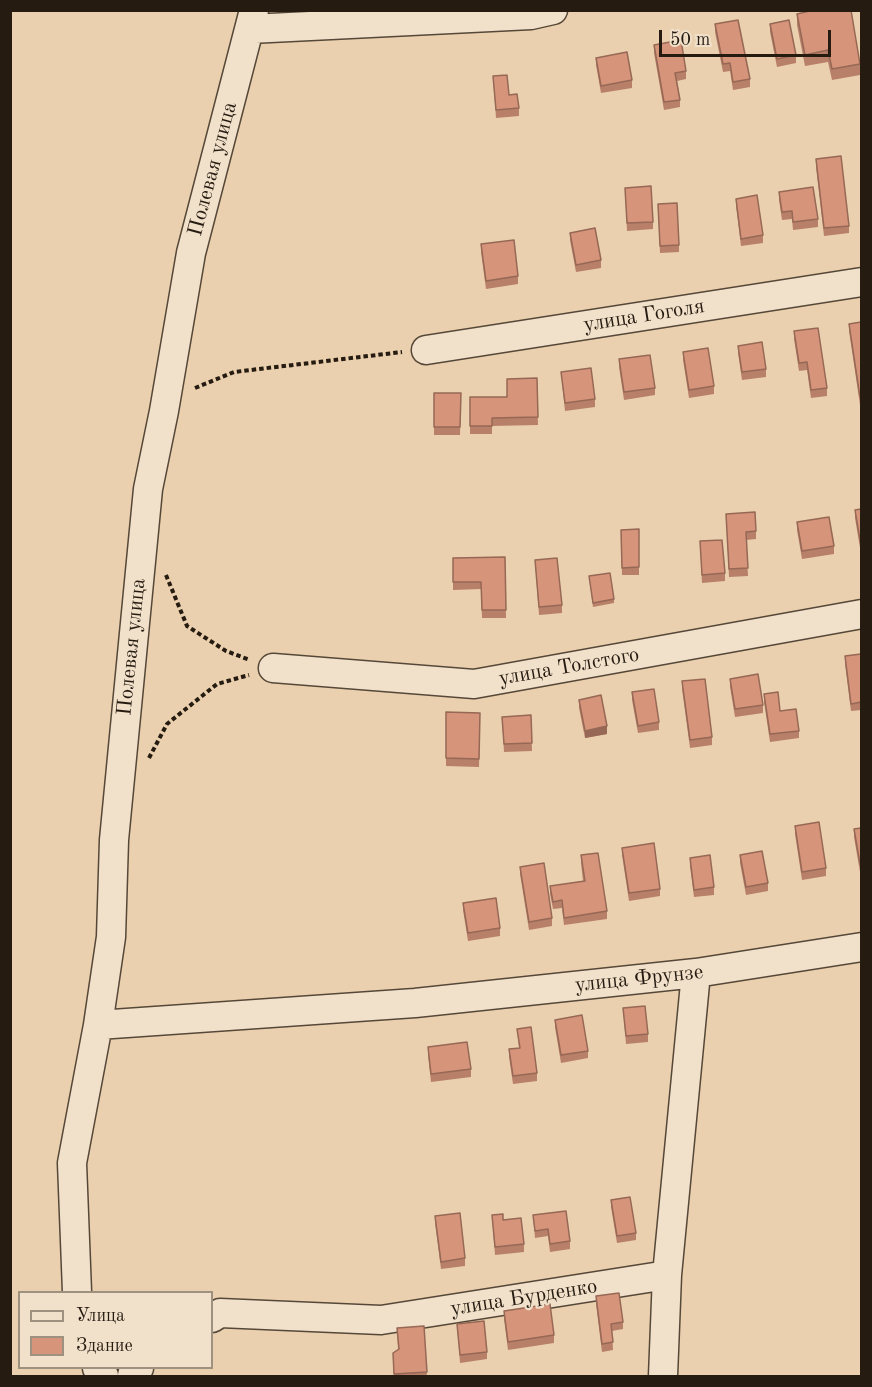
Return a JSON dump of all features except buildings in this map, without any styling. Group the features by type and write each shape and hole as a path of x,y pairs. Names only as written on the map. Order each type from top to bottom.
{"street":[{"path":"252,20 531,15 554,10"},
{"name":"Полевая улица","path":"77,1291 72,1162 98,1025 111,938 114,840 148,489 191,253 252,20"},
{"name":"улица Гоголя","path":"426,350 861,282"},
{"name":"улица Толстого","path":"273,668 474,684 861,614"},
{"name":"улица Фрунзе","path":"98,1025 415,1003 696,974 861,947"},
{"path":"663,1377 667,1275 696,974"},
{"name":"улица Бурденко","path":"213,1317 220,1312 381,1320 667,1275"}],"path":[{"path":"164,411 197,386 234,372 426,350"},
{"path":"166,574 187,626 226,651 273,668"},
{"path":"145,766 167,724 217,684 273,668"}]}
